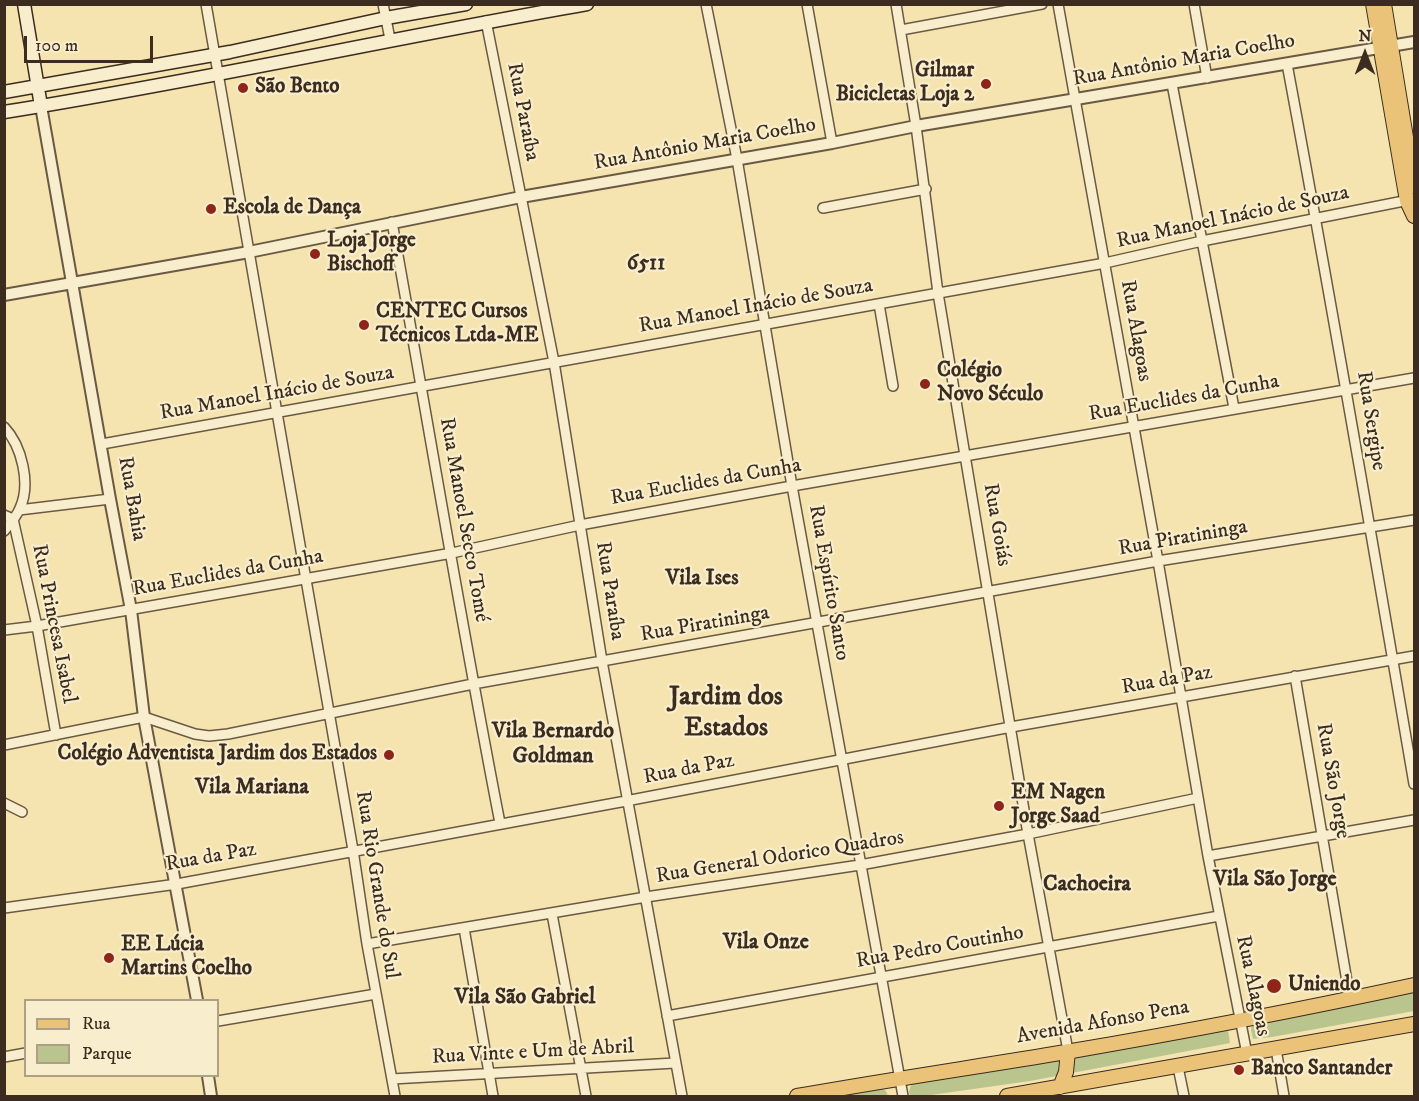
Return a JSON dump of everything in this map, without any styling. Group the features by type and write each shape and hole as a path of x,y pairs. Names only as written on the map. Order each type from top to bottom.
{"main road":[{"name":"Rua Bahia","path":"24,4 41,106"},
{"path":"4,92 215,55 386,18 466,4"},
{"path":"4,112 219,75 390,39 587,4"},
{"path":"1372,4 1385,46 1414,186"},
{"path":"1384,4 1385,46 1414,216"},
{"name":"Avenida Afonso Pena","path":"797,1096 1241,1020 1414,985"},
{"path":"1007,1096 1026,1095 1414,1023"},
{"path":"1060,1088 1066,1072 1068,1051"}],"street":[{"name":"Rua Rio Grande do Sul","path":"206,4 395,1096"},
{"path":"383,4 390,39"},
{"name":"Rua Espírito Santo","path":"706,4 737,159 792,486 903,1096"},
{"path":"807,4 832,143"},
{"name":"Rua Goiás","path":"896,4 926,189 938,293 1048,946 1068,1051"},
{"path":"901,30 1042,4"},
{"name":"Rua Alagoas","path":"1058,4 1158,561 1208,856 1247,1054"},
{"path":"1194,4 1207,78"},
{"name":"Rua Paraíba","path":"486,21 554,362 626,801 682,1096"},
{"name":"Rua Antônio Maria Coelho","path":"4,295 249,252 521,197 832,143 916,126 1414,42"},
{"name":"Rua Sergipe","path":"1287,64 1347,390 1414,784"},
{"path":"1172,84 1234,408"},
{"name":"Rua Bahia","path":"41,106 131,610 144,717 197,999"},
{"path":"823,207 926,189"},
{"name":"Rua Manoel Inácio de Souza","path":"102,444 1105,263 1202,241 1411,200"},
{"name":"Rua Manoel Secco Tomé","path":"392,222 452,553 473,684 500,824"},
{"path":"879,304 893,386"},
{"name":"Rua Euclides da Cunha","path":"4,630 131,610 452,553 580,525 792,486 1414,378"},
{"path":"4,427 9,432 22,462 25,478 19,510"},
{"path":"4,531 9,517 19,510 110,499"},
{"name":"Rua Princesa Isabel","path":"9,517 37,626 56,735"},
{"name":"Rua Piratininga","path":"4,745 144,717 195,734 209,736 473,684 818,624 1158,561 1414,520"},
{"name":"Rua da Paz","path":"4,909 177,884 1011,727 1414,656"},
{"name":"Rua São Jorge","path":"1295,676 1350,999"},
{"name":"Rua General Odorico Quadros","path":"367,944 646,897 860,865 1029,834 1198,798"},
{"path":"4,803 22,812"},
{"path":"1208,856 1414,820"},
{"path":"552,914 586,1096"},
{"name":"Rua Pedro Coutinho","path":"667,1016 1219,916"},
{"path":"464,928 493,1096"},
{"path":"219,1021 376,994"},
{"path":"1276,1049 1284,1096"},
{"path":"4,1057 24,1053"},
{"name":"Rua Vinte e Um de Abril","path":"392,1079 675,1063"},
{"path":"1178,1067 1184,1096"},
{"path":"208,1077 212,1096"}],"green space":[{"path":"1414,991 1414,1011 1253,1039 1252,1024"},
{"path":"1227,1024 1230,1043 1030,1081 910,1096 912,1083"},
{"path":"880,1087 886,1091 888,1096 835,1096"}],"place":[{"name":"Gilmar Bicicletas Loja 2","path":"986,84"},
{"name":"São Bento","path":"243,88"},
{"name":"Escola de Dança","path":"211,209"},
{"name":"Loja Jorge Bischoff","path":"315,254"},
{"name":"CENTEC Cursos Técnicos Ltda-ME","path":"364,325"},
{"name":"Colégio Novo Século","path":"925,384"},
{"name":"Colégio Adventista Jardim dos Estados","path":"389,755"},
{"name":"EM Nagen Jorge Saad","path":"999,806"},
{"name":"EE Lúcia Martins Coelho","path":"109,958"},
{"name":"Uniendo","path":"1274,986"},
{"name":"Banco Santander","path":"1239,1070"}],"district":[{"name":"6511","path":"646,264"},
{"name":"Vila Ises","path":"702,579"},
{"name":"Jardim dos Estados","path":"726,714"},
{"name":"Vila Bernardo Goldman","path":"553,744"},
{"name":"Vila Mariana","path":"252,788"},
{"name":"Vila São Jorge","path":"1275,880"},
{"name":"Cachoeira","path":"1087,885"},
{"name":"Vila Onze","path":"766,943"},
{"name":"Vila São Gabriel","path":"525,998"}]}
